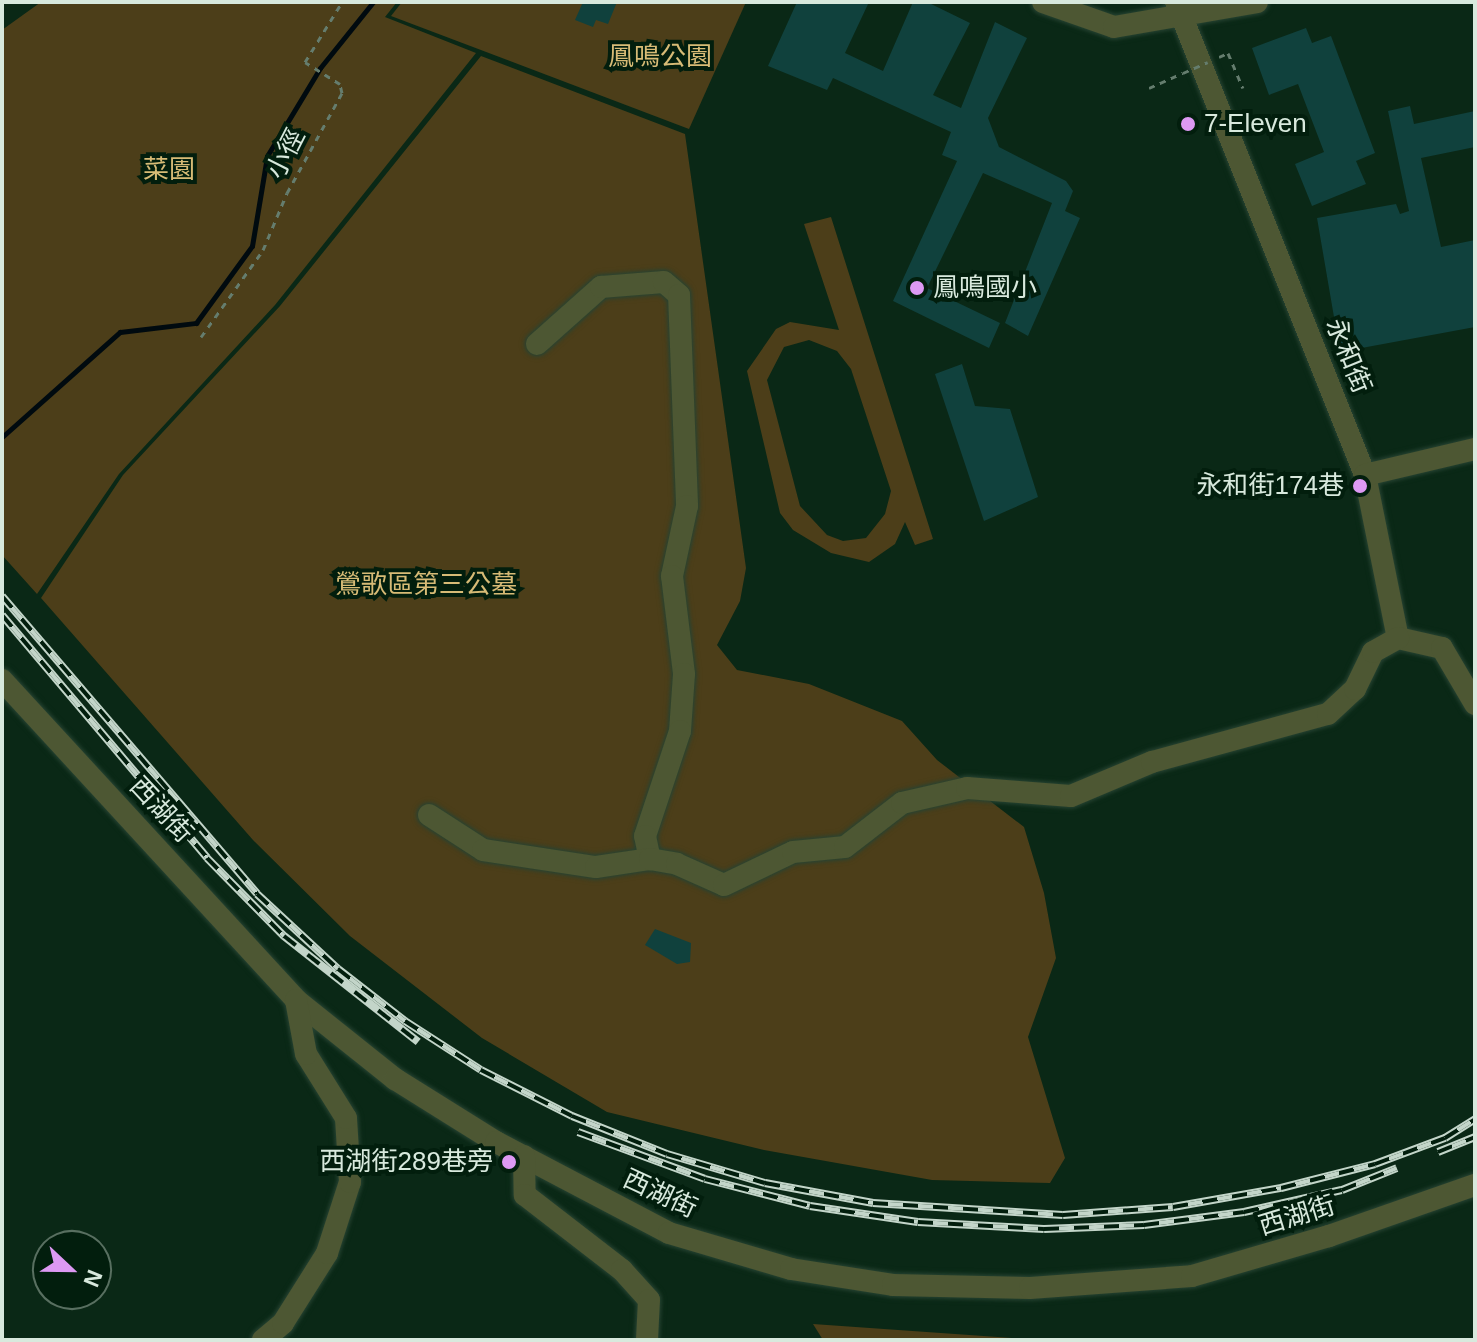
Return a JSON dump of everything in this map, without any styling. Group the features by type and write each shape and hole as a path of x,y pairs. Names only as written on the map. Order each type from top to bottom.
{"street":[{"path":"1043,2 1114,27 1179,10 1257,2"},
{"name":"永和街","path":"1179,10 1365,475 1398,638"},
{"path":"537,344 601,287 664,282 679,295 687,506 672,576 684,674 680,731 645,836 650,859"},
{"path":"1365,475 1475,449"},
{"path":"429,815 483,850 526,860 596,867 650,859 677,864 724,885 793,852 845,847 902,803 967,788 1071,796 1152,762 1328,714 1355,689 1373,652 1398,638 1442,648 1475,704"},
{"name":"西湖街","path":"2,680 296,1000 395,1079 524,1156 669,1233 791,1269 893,1285 1030,1288 1192,1276 1329,1236 1475,1185"},
{"path":"263,1340 283,1323 327,1253 350,1182 346,1118 306,1054 296,1000"},
{"path":"524,1156 525,1195 622,1270 649,1300 647,1340"}],"path":[{"name":"小徑","path":"201,337 263,250 287,193 342,93 340,84 309,66 307,54 342,2"},
{"path":"1149,88 1228,53 1243,88"}],"green space":[{"name":"菜園","path":"41,2 397,2 385,17 476,53 275,305 119,474 37,594 2,555 2,30"},
{"name":"鳳鳴公園","path":"402,2 746,2 689,129 391,16"},
{"name":"鶯歌區第三公墓","path":"481,56 685,134 746,568 740,601 717,645 737,670 809,684 902,721 937,760 1024,827 1044,893 1056,958 1028,1037 1065,1158 1050,1183 932,1180 764,1150 607,1112 482,1038 350,936 253,840 41,598 123,475 280,306"},
{"path":"831,217 933,539 915,545 905,522 895,544 869,562 831,553 793,530 780,513 747,371 776,329 790,322 839,330 804,224","holes":["809,340 837,351 851,369 891,491 885,514 866,538 843,541 827,535 800,506 767,380 784,347"]},
{"path":"813,1324 1012,1338 823,1340"}],"building":[{"path":"583,2 617,2 608,24 596,20 593,27 575,20"},
{"path":"797,2 869,2 845,53 883,71 913,2 927,2 970,23 933,95 961,108 995,22 1027,38 988,118 999,147 1066,181 1073,191 1065,211 1080,218 1028,336 1005,323 1052,203 983,173 927,288 1000,323 989,348 893,301 957,161 942,155 951,132 833,78 827,90 768,66"},
{"path":"1306,28 1312,43 1331,36 1375,153 1356,161 1366,184 1312,206 1295,164 1324,152 1298,84 1269,95 1252,48"},
{"path":"1410,106 1414,124 1475,111 1475,147 1421,158 1441,247 1475,240 1475,327 1340,352 1317,218 1396,204 1400,214 1409,211 1388,111"},
{"path":"962,364 975,406 1010,409 1038,497 984,521 935,374"},
{"path":"655,929 691,943 690,962 677,964 645,945"}],"waterway":[{"path":"2,437 120,332 196,323 252,246 267,156 320,68 373,2"}],"railway":[{"path":"2,596 257,894 338,969 405,1021 481,1070 572,1116 667,1154 765,1183 873,1203 1063,1215 1173,1207 1281,1188 1375,1164 1445,1138 1475,1119"},
{"path":"2,615 207,858 284,936 418,1042"},
{"path":"578,1132 705,1179 810,1206 918,1222 1044,1229 1144,1225 1244,1212 1342,1190 1397,1168"},
{"path":"1438,1152 1475,1137"}],"place":[{"name":"7-Eleven","path":"1188,124"},
{"name":"鳳鳴國小","path":"917,288"},
{"name":"永和街174巷","path":"1360,486"},
{"name":"西湖街289巷旁","path":"509,1162"}]}
